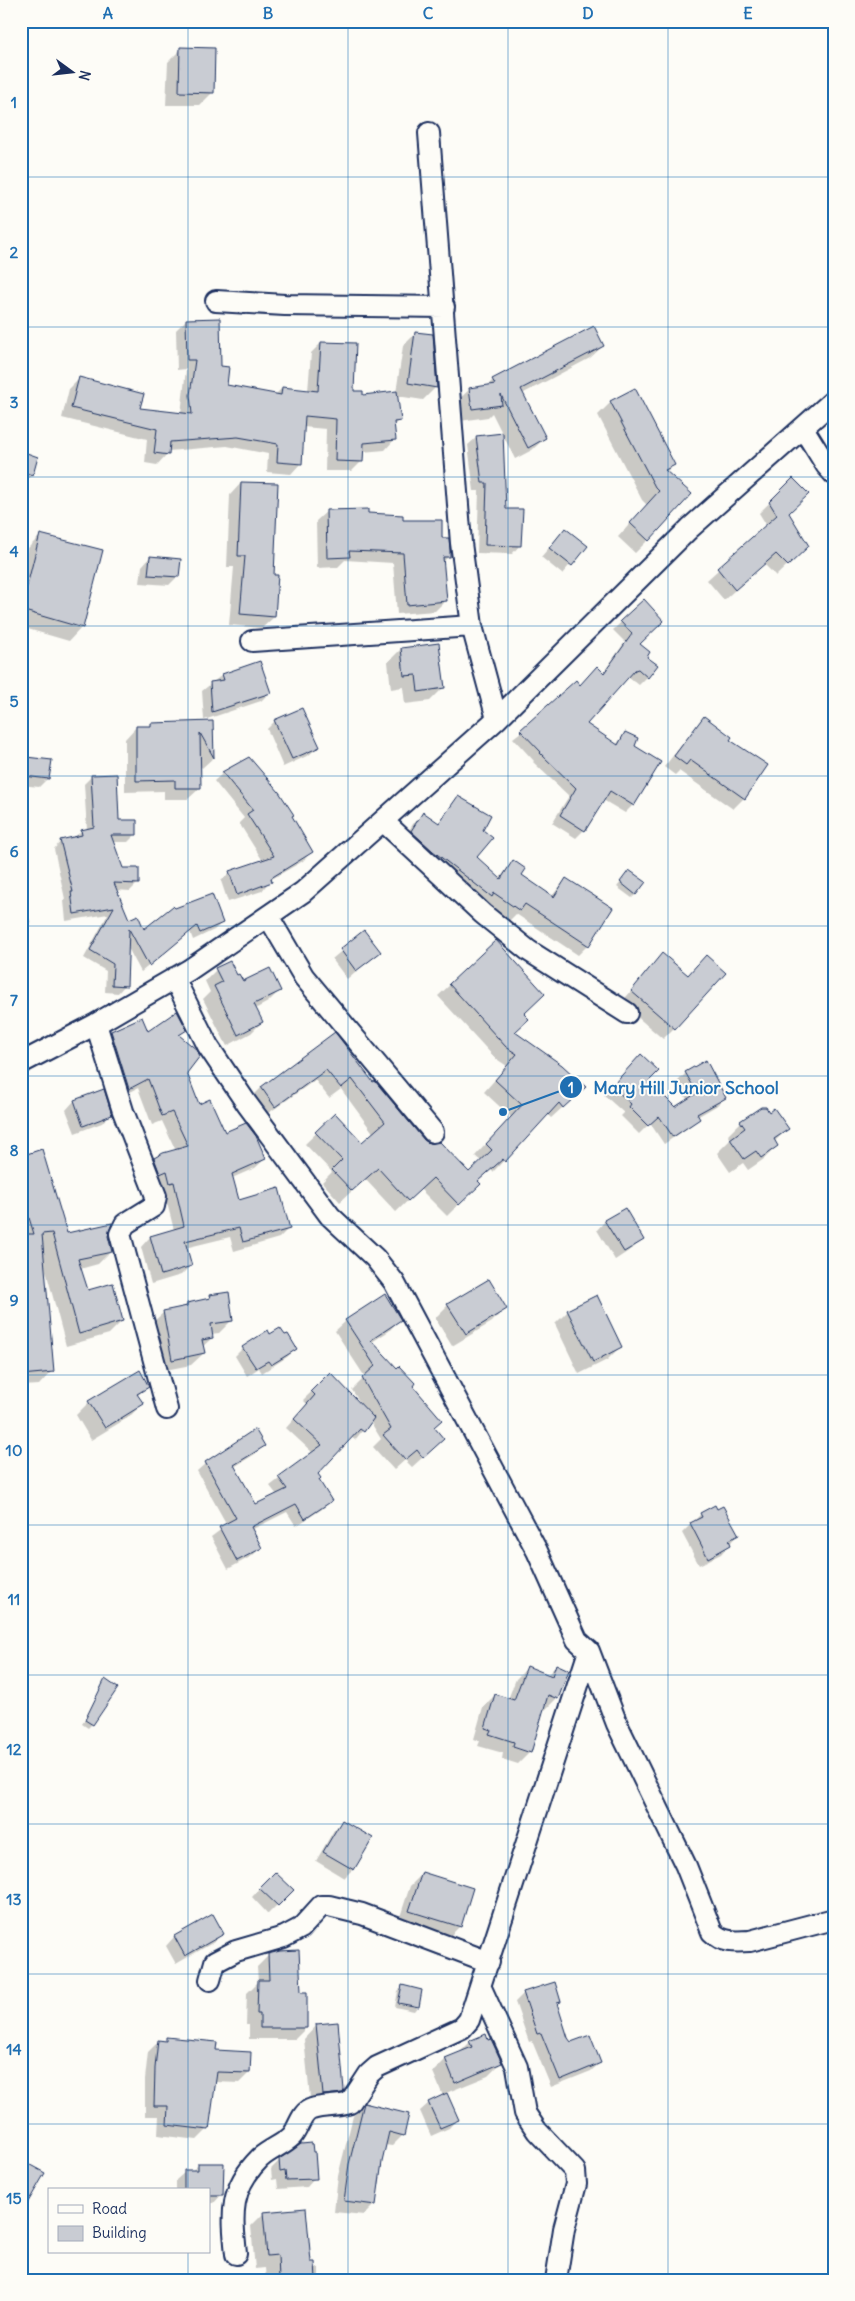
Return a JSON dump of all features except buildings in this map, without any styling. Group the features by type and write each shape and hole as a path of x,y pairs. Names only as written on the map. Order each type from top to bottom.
{"street":[{"path":"429,133 461,543 472,626 497,719"},
{"path":"216,301 285,305 444,307"},
{"path":"21,1063 96,1024 174,978 303,892 384,822 497,719 690,528 834,400"},
{"path":"803,428 826,465 834,474"},
{"path":"252,641 472,626"},
{"path":"384,822 483,914 529,952 627,1013"},
{"path":"268,916 304,977 433,1132"},
{"path":"174,978 208,1046 247,1104 330,1216 375,1258 394,1282 537,1551 577,1640 589,1651 617,1724 686,1866 712,1932 718,1938 726,1941 750,1941 834,1919"},
{"path":"96,1024 123,1111 156,1196 154,1206 125,1224 120,1234 167,1409"},
{"path":"236,2254 232,2213 236,2195 242,2182 260,2158 293,2135 306,2112 312,2109 350,2103 369,2074 377,2067 462,2028 473,2012 589,1651"},
{"path":"210,1980 215,1962 236,1951 284,1937 300,1928 321,1906 329,1906 362,1914 489,1962"},
{"path":"481,1988 517,2068 525,2113 537,2131 575,2171 576,2184 564,2229 556,2280"}],"place":[{"name":"Mary Hill Junior School","path":"503,1112"}]}
